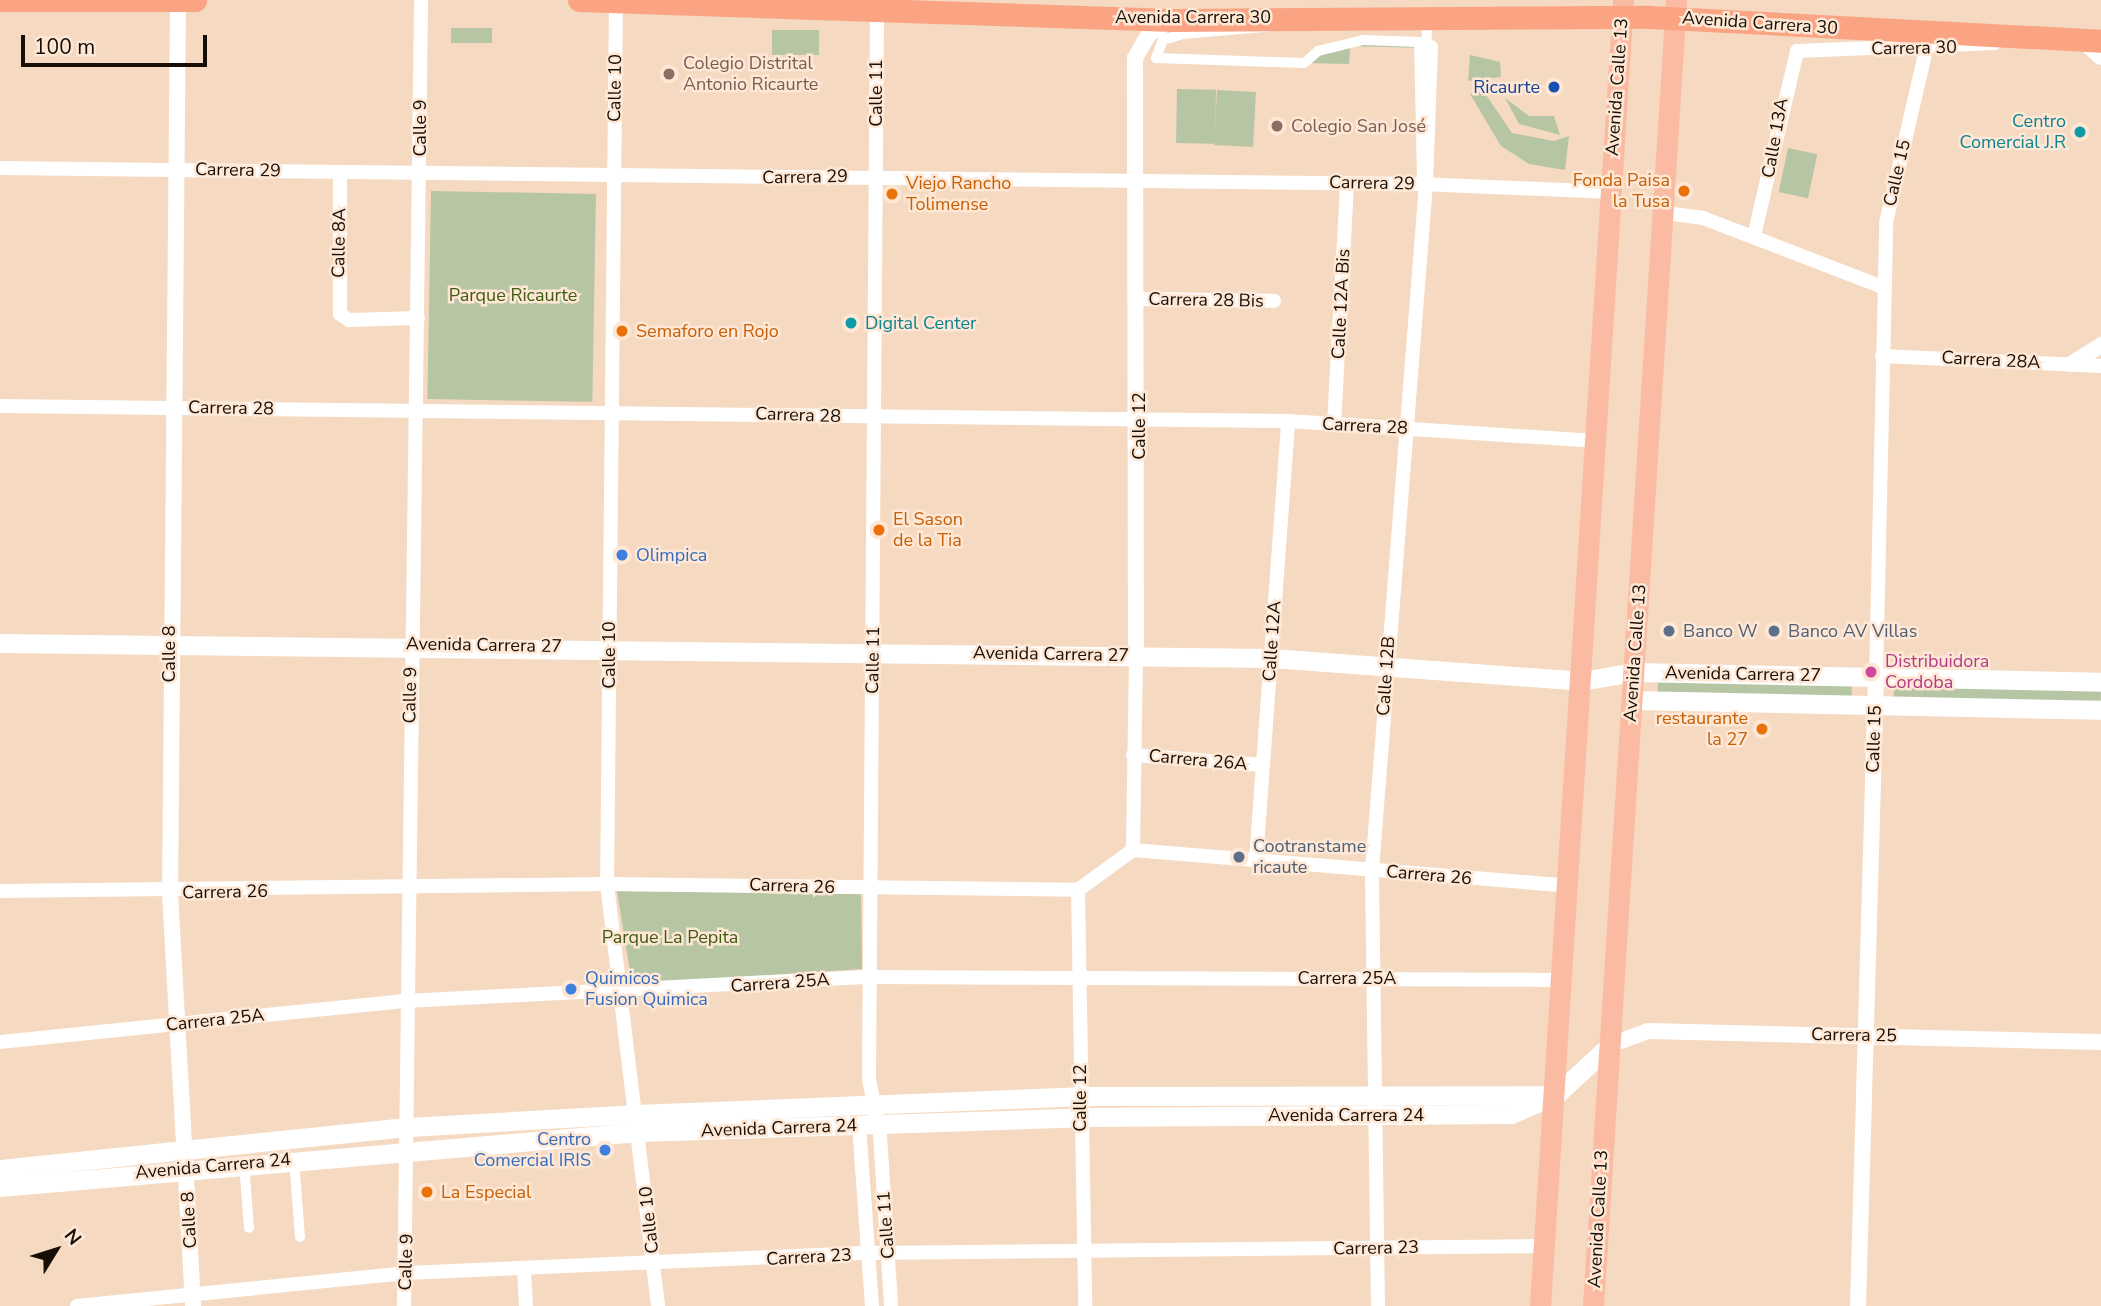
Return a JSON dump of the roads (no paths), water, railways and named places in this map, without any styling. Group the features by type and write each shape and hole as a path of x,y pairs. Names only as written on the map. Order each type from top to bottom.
{"highway":[{"path":"0,0 186,1"},
{"name":"Avenida Carrera 30","path":"579,0 1173,20 1411,14 1649,17 1891,32 2091,40"}],"main road":[{"name":"Avenida Calle 13","path":"1541,1306 1543,1245 1563,980 1563,886 1581,681 1623,0"},
{"name":"Avenida Calle 13","path":"1593,1306 1676,0"},
{"name":"Avenida Carrera 27","path":"0,643 411,644 1271,658 1581,681 1634,672 2101,682"},
{"name":"Avenida Carrera 27","path":"1632,700 2101,710"},
{"name":"Avenida Carrera 24","path":"0,1187 409,1127 638,1123 868,1125 1080,1117 1511,1114 1556,1095 1610,1045"},
{"path":"1273,1116 1274,1095"},
{"name":"Avenida Carrera 24","path":"0,1169 186,1160 244,1163 638,1123 874,1104 1080,1096 1556,1095"}],"street":[{"name":"Calle 9","path":"404,1306 409,1148 408,891 421,0"},
{"name":"Calle 8","path":"186,1 176,169 168,645 170,893 175,1024 186,1160 193,1300"},
{"name":"Calle 10","path":"616,1 607,884 638,1123 658,1306"},
{"name":"Calle 11","path":"872,1306 868,1253 868,1125 874,1104 867,889 874,652 877,12"},
{"name":"Calle 12","path":"1133,850 1139,419 1135,58 1149,34 1173,20"},
{"path":"1427,25 1422,180 1420,168 1419,42 1363,40 1318,51 1304,63 1156,58 1157,49 1168,38 1199,30 1427,25"},
{"name":"Carrera 30","path":"1805,48 1926,50 2023,38"},
{"path":"2091,40 2101,57"},
{"name":"Calle 12B","path":"1378,1306 1370,1094 1372,870 1426,184 1431,47"},
{"name":"Calle 13A","path":"1755,236 1790,65 1805,48"},
{"name":"Calle 15","path":"1858,1306 1876,677 1883,287 1888,204 1926,50"},
{"name":"Carrera 29","path":"0,168 420,173 614,179 876,176 1426,184 1611,192"},
{"name":"Calle 8A","path":"340,172 340,314 349,320 418,318"},
{"name":"Calle 12A Bis","path":"1334,425 1347,183"},
{"path":"1664,213 1703,218 1883,287"},
{"name":"Carrera 28 Bis","path":"1138,299 1274,301"},
{"path":"2071,364 2101,345"},
{"name":"Carrera 28A","path":"1882,355 2101,366"},
{"name":"Carrera 28","path":"0,406 416,412 611,410 876,417 1287,421 1595,441"},
{"name":"Calle 12A","path":"1256,860 1287,421"},
{"name":"Carrera 26A","path":"1133,755 1263,765"},
{"path":"1077,890 1133,850"},
{"name":"Carrera 26","path":"1133,850 1563,886"},
{"name":"Carrera 26","path":"0,891 408,891 607,884 1077,890"},
{"name":"Calle 12","path":"1077,890 1085,1306"},
{"name":"Carrera 25A","path":"0,1042 407,1001 621,994 869,977 1079,975 1563,980"},
{"name":"Carrera 25","path":"1610,1045 1648,1031 2101,1042"},
{"name":"Calle 11","path":"868,1125 888,1255 891,1306"},
{"path":"294,1159 300,1237"},
{"path":"244,1163 249,1228"},
{"name":"Carrera 23","path":"77,1306 193,1300 405,1273 654,1266 868,1253 888,1255 1543,1245"},
{"path":"524,1269 526,1306"}],"place":[{"name":"Colegio Distrital Antonio Ricaurte","path":"669,74"},
{"name":"Ricaurte","path":"1554,87"},
{"name":"Colegio San José","path":"1277,126"},
{"name":"Centro Comercial J.R","path":"2080,132"},
{"name":"Fonda Paisa la Tusa","path":"1684,191"},
{"name":"Viejo Rancho Tolimense","path":"892,194"},
{"name":"Digital Center","path":"851,323"},
{"name":"Semaforo en Rojo","path":"622,331"},
{"name":"El Sason de la Tia","path":"879,530"},
{"name":"Olimpica","path":"622,555"},
{"name":"Banco W","path":"1669,631"},
{"name":"Banco AV Villas","path":"1774,631"},
{"name":"Distribuidora Cordoba","path":"1871,672"},
{"name":"restaurante la 27","path":"1762,729"},
{"name":"Cootranstame ricaute","path":"1239,857"},
{"name":"Quimicos Fusion Quimica","path":"571,989"},
{"name":"Centro Comercial IRIS","path":"605,1150"},
{"name":"La Especial","path":"427,1192"}],"park label":[{"name":"Parque Ricaurte","path":"513,295"},
{"name":"Parque La Pepita","path":"670,937"}]}
